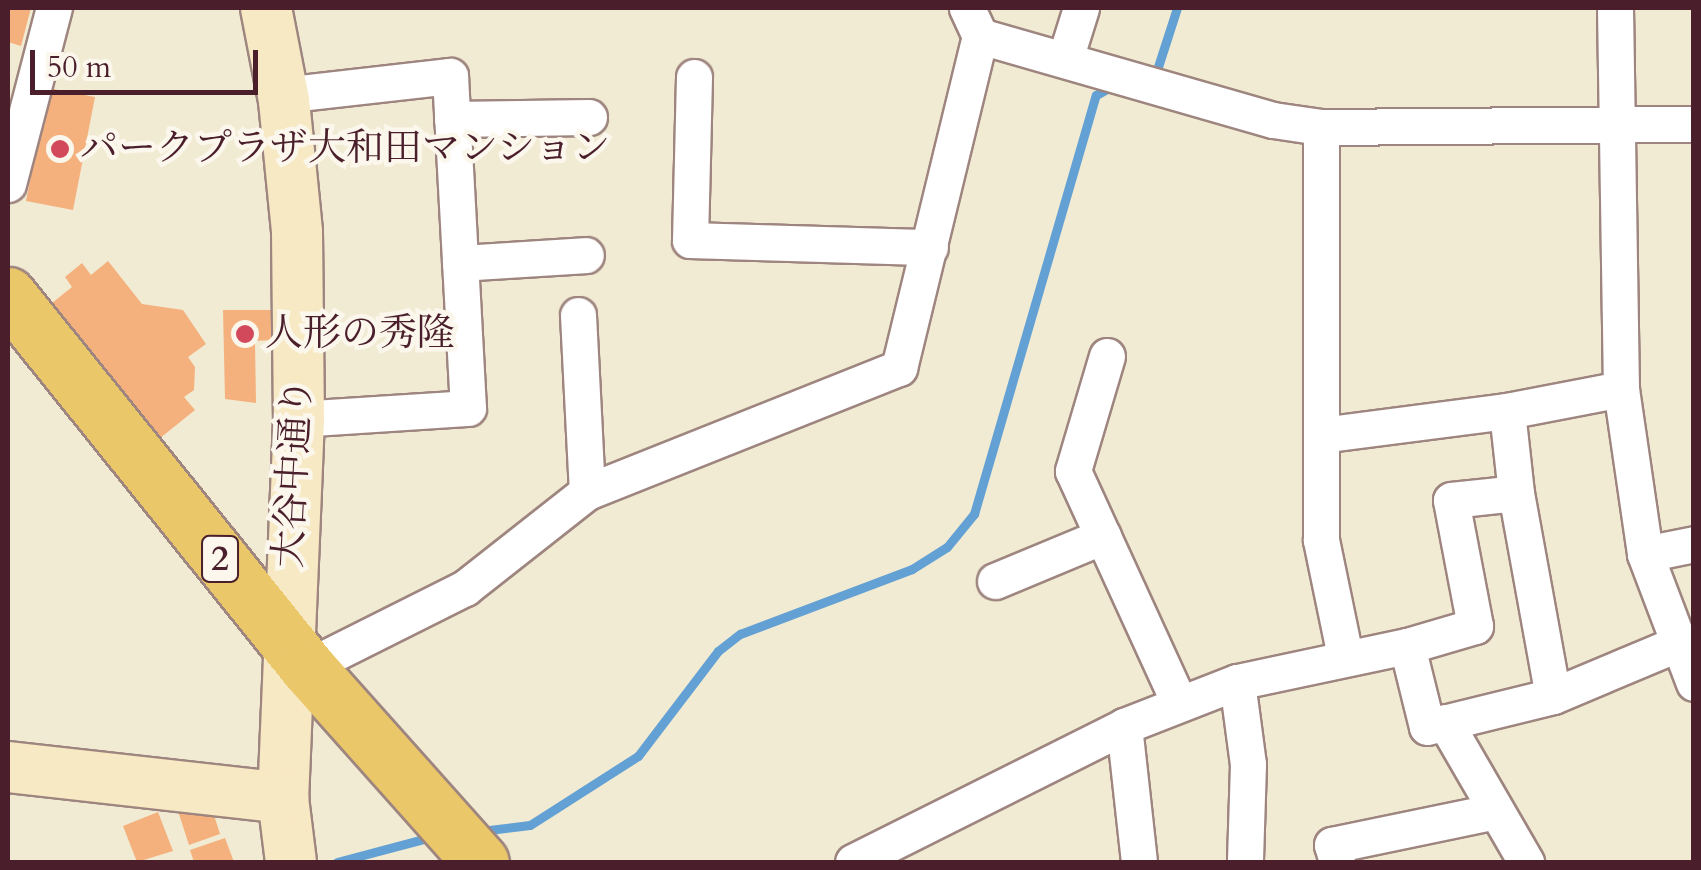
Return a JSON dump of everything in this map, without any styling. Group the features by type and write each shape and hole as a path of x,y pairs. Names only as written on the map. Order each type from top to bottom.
{"main road":[{"name":"2","path":"8,294 296,654 464,844"}],"street":[{"path":"8,184 54,8"},
{"name":"大谷中通り","path":"266,8 283,95 297,232 296,654 283,798 291,862"},
{"path":"1066,56 1081,8"},
{"path":"1615,8 1621,389 1644,554 1694,683"},
{"path":"296,654 465,588 586,492 899,368 930,248 973,22 1066,56 1273,120 1322,127 1694,124"},
{"path":"283,95 450,76 468,408 299,419"},
{"path":"694,77 690,240 930,248"},
{"path":"452,119 589,117"},
{"path":"1322,127 1320,540 1346,656"},
{"path":"460,263 586,255"},
{"path":"578,314 586,492"},
{"path":"1106,356 1073,471 1179,702"},
{"path":"1321,435 1507,411 1621,389"},
{"path":"1507,411 1516,493 1553,696"},
{"path":"860,861 1124,726 1179,702 1238,682 1407,646 1475,626 1451,500 1516,493"},
{"path":"996,581 1103,536"},
{"path":"1644,554 1694,544"},
{"path":"1407,646 1427,727 1553,696 1676,644"},
{"path":"1238,682 1248,764 1245,862"},
{"path":"1445,722 1526,862"},
{"path":"1124,726 1139,862"},
{"path":"8,767 283,798"},
{"path":"1336,862 1332,845 1496,811"}],"building":[{"path":"8,8 31,8 21,46 8,42"},
{"name":"パークプラザ大和田マンション","path":"48,88 95,97 73,210 26,201"},
{"path":"108,261 142,304 183,310 206,344 188,357 195,367 194,390 184,397 195,410 154,443 47,307 72,287 65,277 82,263 91,275"},
{"path":"223,310 273,310 273,340 255,341 256,403 225,399"},
{"path":"177,808 212,809 220,834 189,845"},
{"path":"158,812 173,851 137,862 123,826"},
{"path":"225,838 234,862 194,862 190,850"}],"waterway":[{"path":"1155,76 1177,8"},
{"path":"481,831 530,825 638,756 718,651 740,634 912,569 947,547 974,514 1096,95 1112,86"},
{"path":"337,862 431,837"}],"place":[{"name":"パークプラザ大和田マンション","path":"60,149"},
{"name":"人形の秀隆","path":"245,334"}]}
